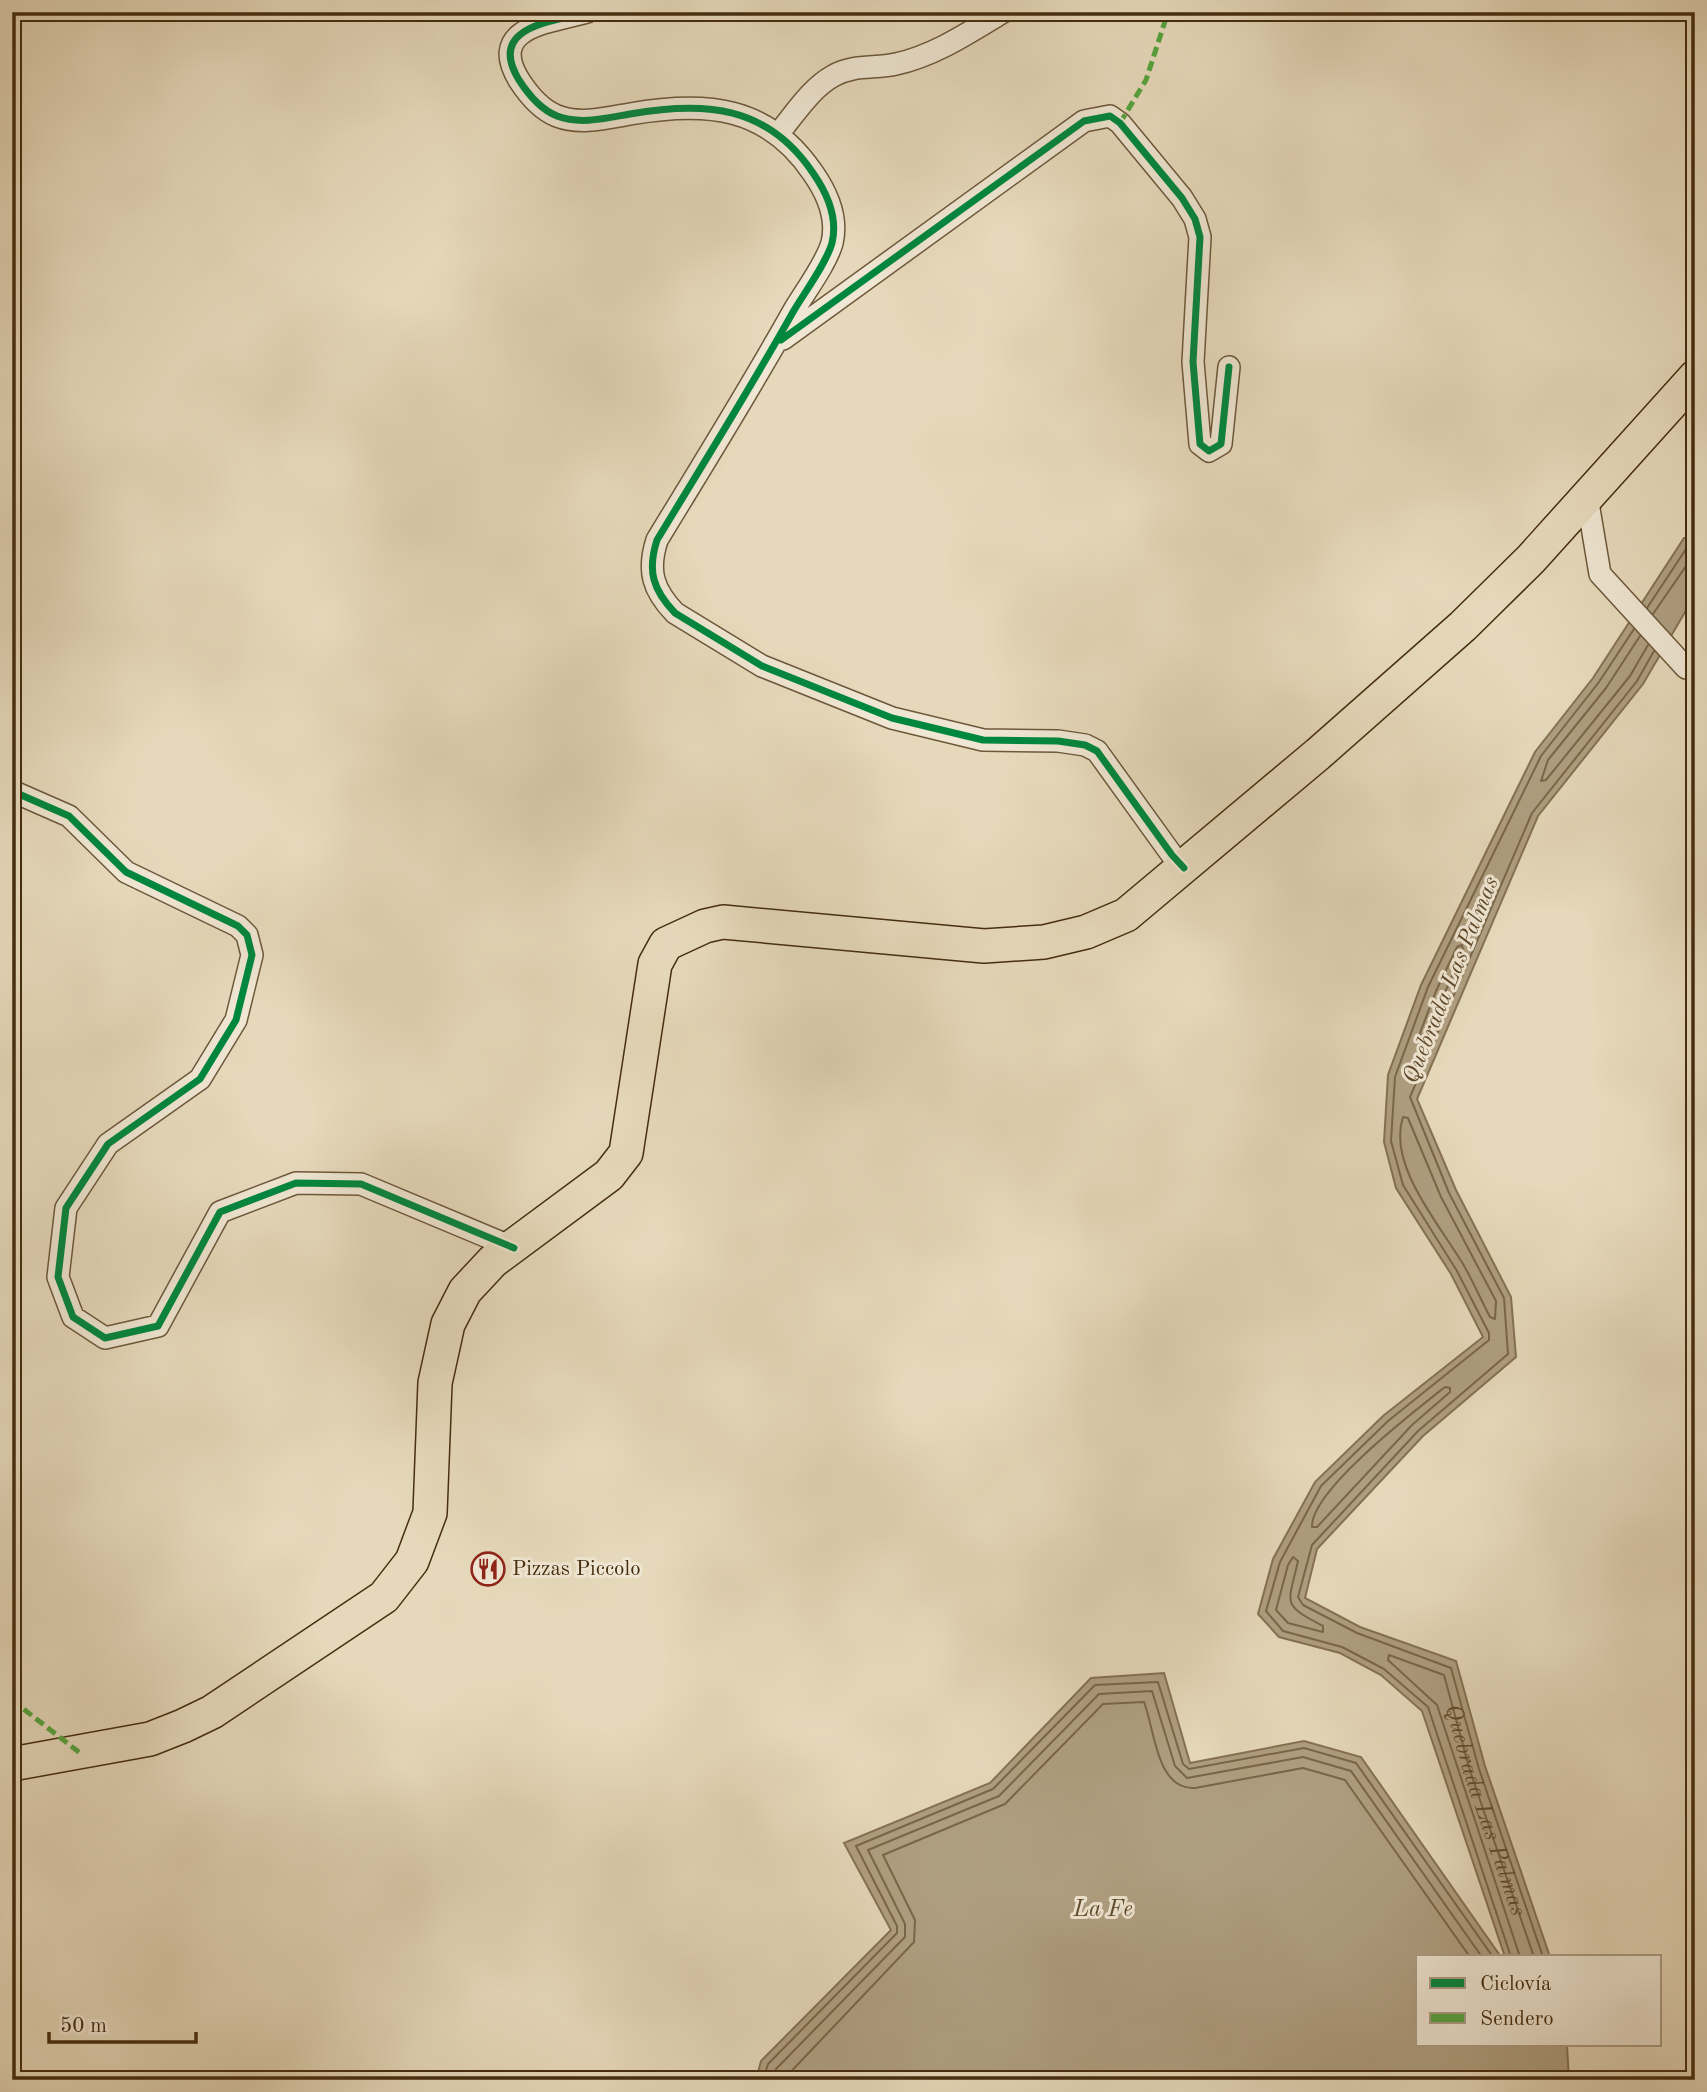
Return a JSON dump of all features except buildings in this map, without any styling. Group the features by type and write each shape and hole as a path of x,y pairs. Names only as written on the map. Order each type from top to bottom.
{"main road":[{"path":"12,1764 150,1739 183,1726 212,1712 384,1597 412,1561 430,1513 435,1383 448,1324 465,1291 493,1261 609,1175 626,1153 655,964 666,944 705,926 723,922 984,946 1044,942 1086,932 1126,915 1463,626 1587,497 1695,377"}],"street":[{"path":"587,12 527,28 515,37 510,51 519,79 543,109 558,117 588,121 667,107 712,107 778,134 800,156 822,188 830,205 833,224 832,244 776,344 657,540 652,556 651,577 663,601 675,614 762,666 892,718 939,732 983,740 1058,741 1085,745 1097,751 1172,855 1184,867"},
{"path":"778,134 808,97 831,76 859,67 911,60 964,36 1003,12"},
{"path":"776,344 1084,121 1110,116 1129,134 1195,219 1202,248 1193,362 1195,404 1200,444 1209,451 1221,444 1229,367"},
{"path":"1587,497 1600,574 1690,668"},
{"path":"12,791 69,816 126,872 238,926 247,935 252,955 236,1020 200,1079 108,1144 66,1208 58,1277 73,1317 105,1338 158,1326 220,1212 296,1183 360,1184 514,1248"}],"water":[{"name":"Quebrada Las Palmas","path":"1695,537 1695,595 1643,684 1538,816 1417,1099 1456,1190 1511,1297 1516,1357 1423,1436 1317,1549 1305,1598 1360,1627 1456,1661 1485,1766 1549,1955 1504,1955 1422,1711 1381,1675 1340,1653 1279,1637 1258,1614 1273,1559 1315,1482 1383,1416 1483,1337 1451,1274 1396,1188 1384,1142 1388,1075 1421,985 1535,752 1593,678 1684,538"},
{"name":"La Fe","path":"1164,1673 1190,1763 1304,1741 1361,1757 1500,1955 1416,1955 1416,2046 1567,2046 1569,2080 756,2080 761,2061 891,1930 844,1843 990,1783 1091,1678"}],"marked path":[{"path":"1120,123 1146,80 1168,12"},
{"path":"12,1700 80,1753"}],"cycle path":[{"path":"587,12 528,30 517,37 511,48 511,62 519,80 541,106 557,116 575,120 684,108 732,113 755,121 776,133 795,150 813,173 827,197 834,224 832,243 820,269 657,540 652,571 657,588 668,605 675,613 762,666 892,718 983,740 1058,741 1085,745 1097,751 1184,868"},
{"path":"781,340 1084,121 1110,116 1120,123 1182,198 1195,219 1200,237 1193,362 1200,444 1209,451 1221,444 1229,367"},
{"path":"12,791 69,816 126,872 238,926 247,935 252,955 236,1020 200,1079 108,1144 66,1208 58,1277 73,1317 105,1338 158,1326 220,1212 296,1183 361,1184 514,1248"}],"place":[{"name":"Pizzas Piccolo","path":"488,1569"}]}
